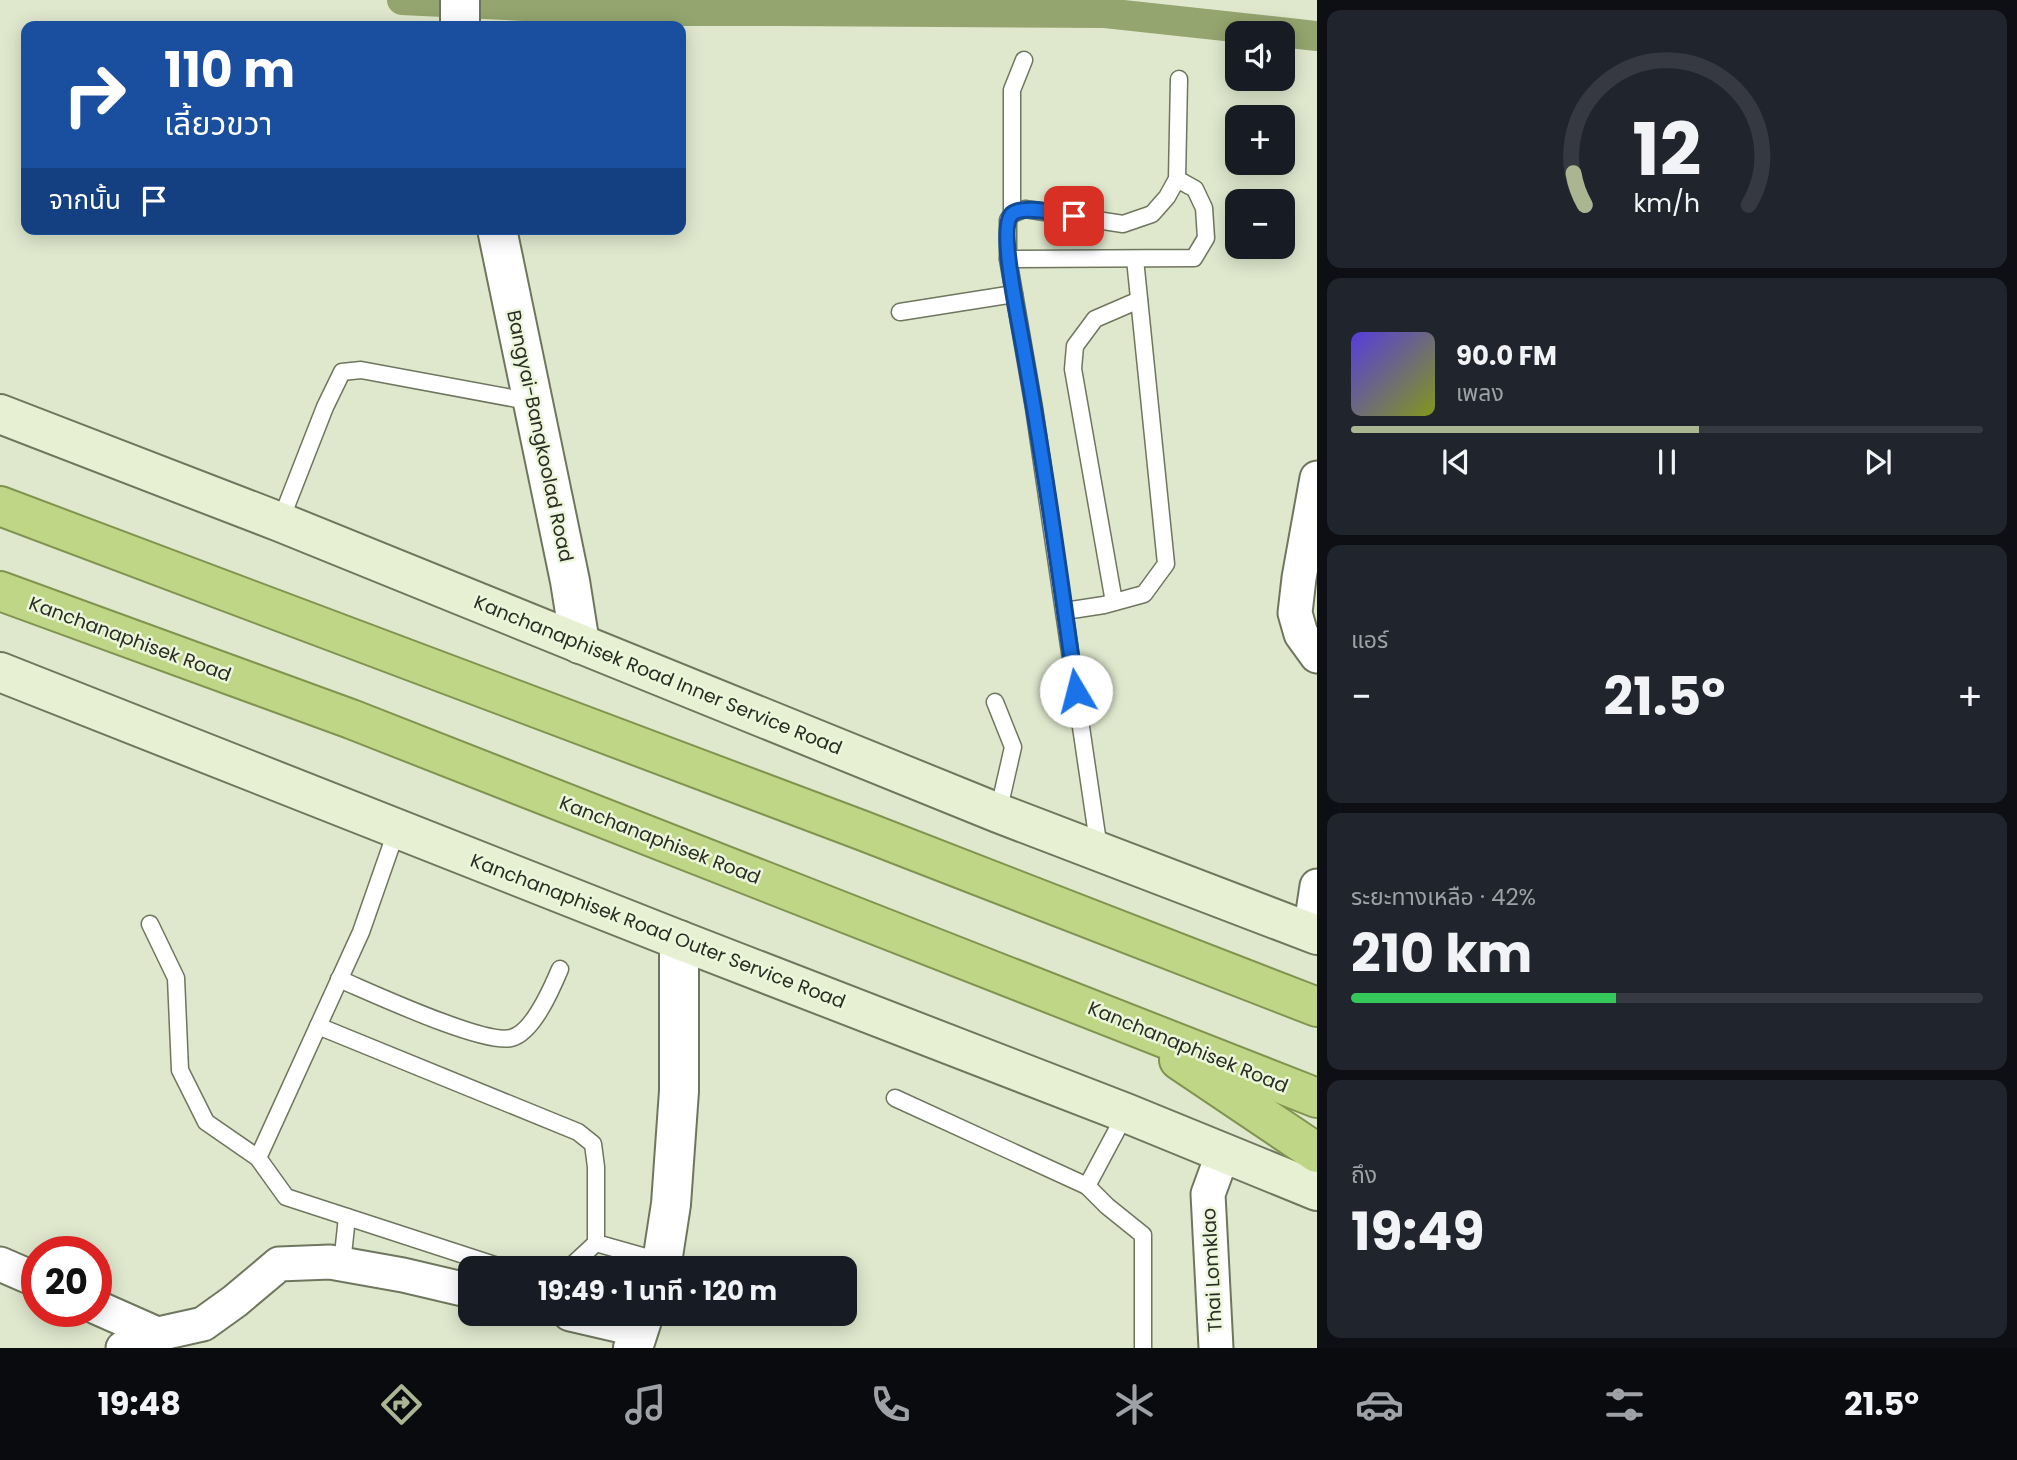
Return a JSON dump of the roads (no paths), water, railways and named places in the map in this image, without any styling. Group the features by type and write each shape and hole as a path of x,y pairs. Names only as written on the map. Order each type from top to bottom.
{"highway":[{"path":"0,506 861,830 1317,1007"},
{"name":"Kanchanaphisek Road","path":"0,591 351,719 1317,1098"},
{"path":"1117,1019 1317,1153"}],"main road":[{"name":"Kanchanaphisek Road Inner Service Road","path":"0,414 280,522 998,813 1313,934"},
{"name":"Kanchanaphisek Road Outer Service Road","path":"0,671 679,940 1126,1113 1317,1191"}],"street":[{"name":"Bangyai-Bangkoolad Road","path":"498,235 570,581 580,644"},
{"path":"1317,478 1295,613 1301,634 1317,656"},
{"path":"1313,934 1317,886"},
{"path":"663,1256 671,1203 679,1091 679,940"},
{"name":"Thai Lomklao","path":"1216,1348 1208,1194 1223,1153"},
{"path":"123,1348 149,1336 203,1324 279,1264 330,1262 458,1288"},
{"path":"0,1264 21,1273"},
{"path":"112,1314 158,1334"},
{"path":"619,1326 639,1331"}],"lane":[{"path":"1024,60 1012,90 1012,214 1008,220 1008,259 1034,408 1099,851"},
{"path":"1012,214 1025,209 1123,223 1152,214 1167,197 1177,179 1179,79"},
{"path":"1008,259 1194,258 1206,238 1204,208 1195,189 1177,179"},
{"path":"1065,611 1144,594 1166,564 1135,259"},
{"path":"900,312 1014,293"},
{"path":"1114,602 1073,369 1075,346 1095,319 1139,300"},
{"path":"280,522 325,407 342,372 361,370 533,402"},
{"path":"995,702 1013,747 998,813"},
{"path":"258,1158 361,932 397,829"},
{"path":"150,925 176,978 180,1070 206,1122 258,1158 286,1197 467,1256"},
{"path":"339,979 451,1026 496,1038 512,1038 526,1028 542,1006 560,970"},
{"path":"318,1026 578,1132 593,1144 596,1167 596,1243 582,1256"},
{"path":"895,1098 1087,1186 1143,1235 1143,1348"},
{"path":"1087,1186 1126,1113"},
{"path":"342,1264 347,1217"},
{"path":"596,1243 633,1256"}],"waterway":[{"path":"402,0 624,11 1105,13 1317,36"}]}
